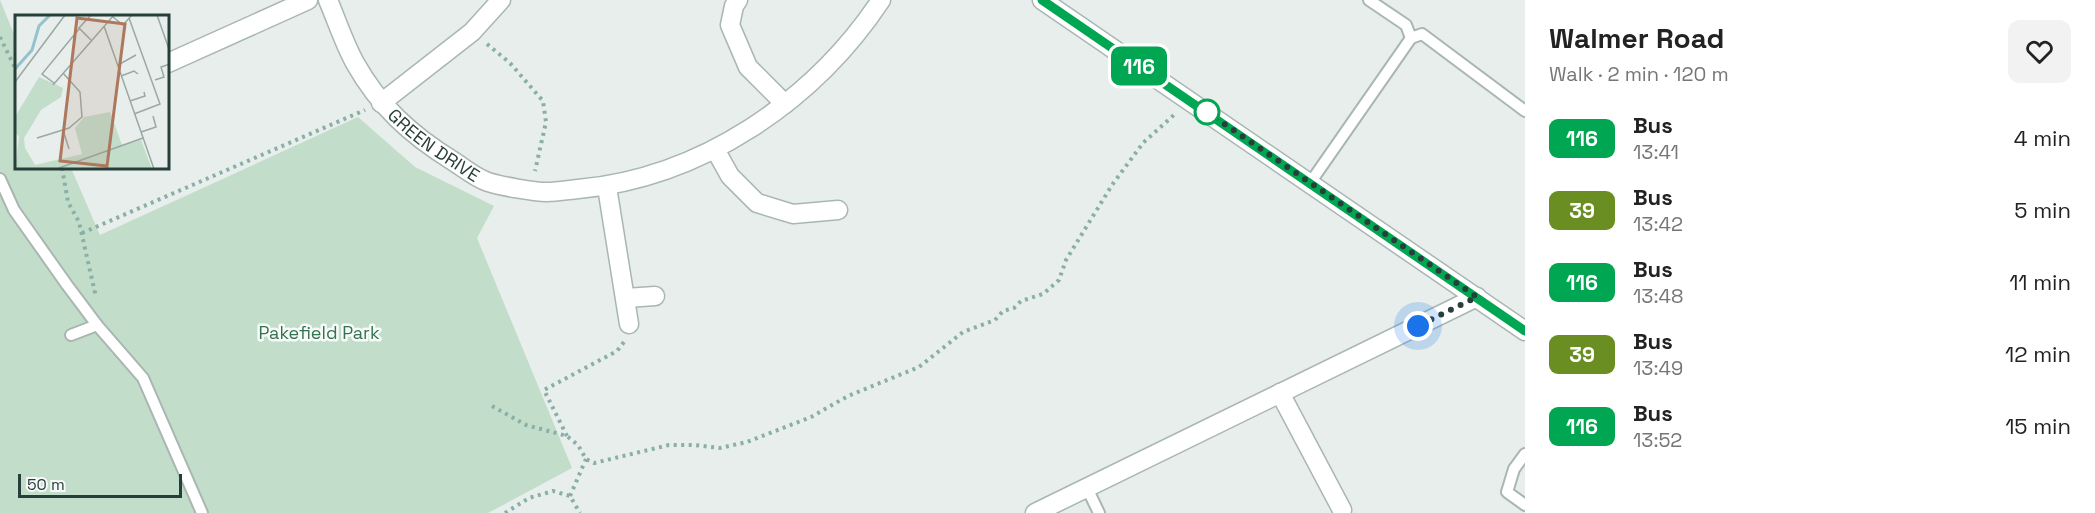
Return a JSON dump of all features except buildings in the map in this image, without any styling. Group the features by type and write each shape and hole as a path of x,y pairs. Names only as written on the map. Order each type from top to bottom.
{"street":[{"path":"170,62 308,0"},
{"name":"GREEN DRIVE","path":"328,0 354,62 381,103 424,143 487,182 546,192 607,187 644,178 715,149 747,131 785,104 824,69 866,22 881,0"},
{"path":"381,103 472,32 501,0"},
{"path":"738,0 734,6 730,26 748,67 785,104"},
{"path":"1042,0 1525,331"},
{"path":"715,149 730,176 758,203 793,214 838,210"},
{"path":"607,187 629,324"},
{"path":"626,298 655,296"},
{"path":"1035,513 1477,297"},
{"path":"1280,393 1342,510"}],"lane":[{"path":"1369,0 1406,25 1411,38"},
{"path":"1310,183 1411,38 1422,34 1525,111"},
{"path":"0,180 14,210 97,325 143,378 202,513"},
{"path":"71,335 97,325"},
{"path":"1525,454 1514,469 1507,492 1525,505"},
{"path":"1087,488 1099,513"}],"path":[{"path":"472,32 510,63 543,101 546,122 529,189"},
{"path":"0,37 15,68"},
{"path":"492,406 526,425 567,436 579,445 586,459 594,463 669,445 720,448 747,442 811,417 848,396 919,367 963,332 994,320 1021,301 1042,294 1059,280 1066,260 1112,184 1143,143 1190,101"},
{"path":"82,233 381,103"},
{"path":"62,170 68,202 80,222 98,304 97,325"},
{"path":"567,436 544,390 617,351 626,338 629,324"},
{"path":"570,495 586,459"},
{"path":"505,513 529,498 554,491 570,495 580,513"}],"green space":[{"name":"Pakefield Park","path":"0,0 15,37 15,170 72,170 100,235 358,117 415,167 494,206 477,238 572,468 488,513 0,513"}],"bus line":[{"name":"116","path":"1042,0 1525,331"}],"route":[{"path":"1207,112 1477,297 1418,326"}]}
